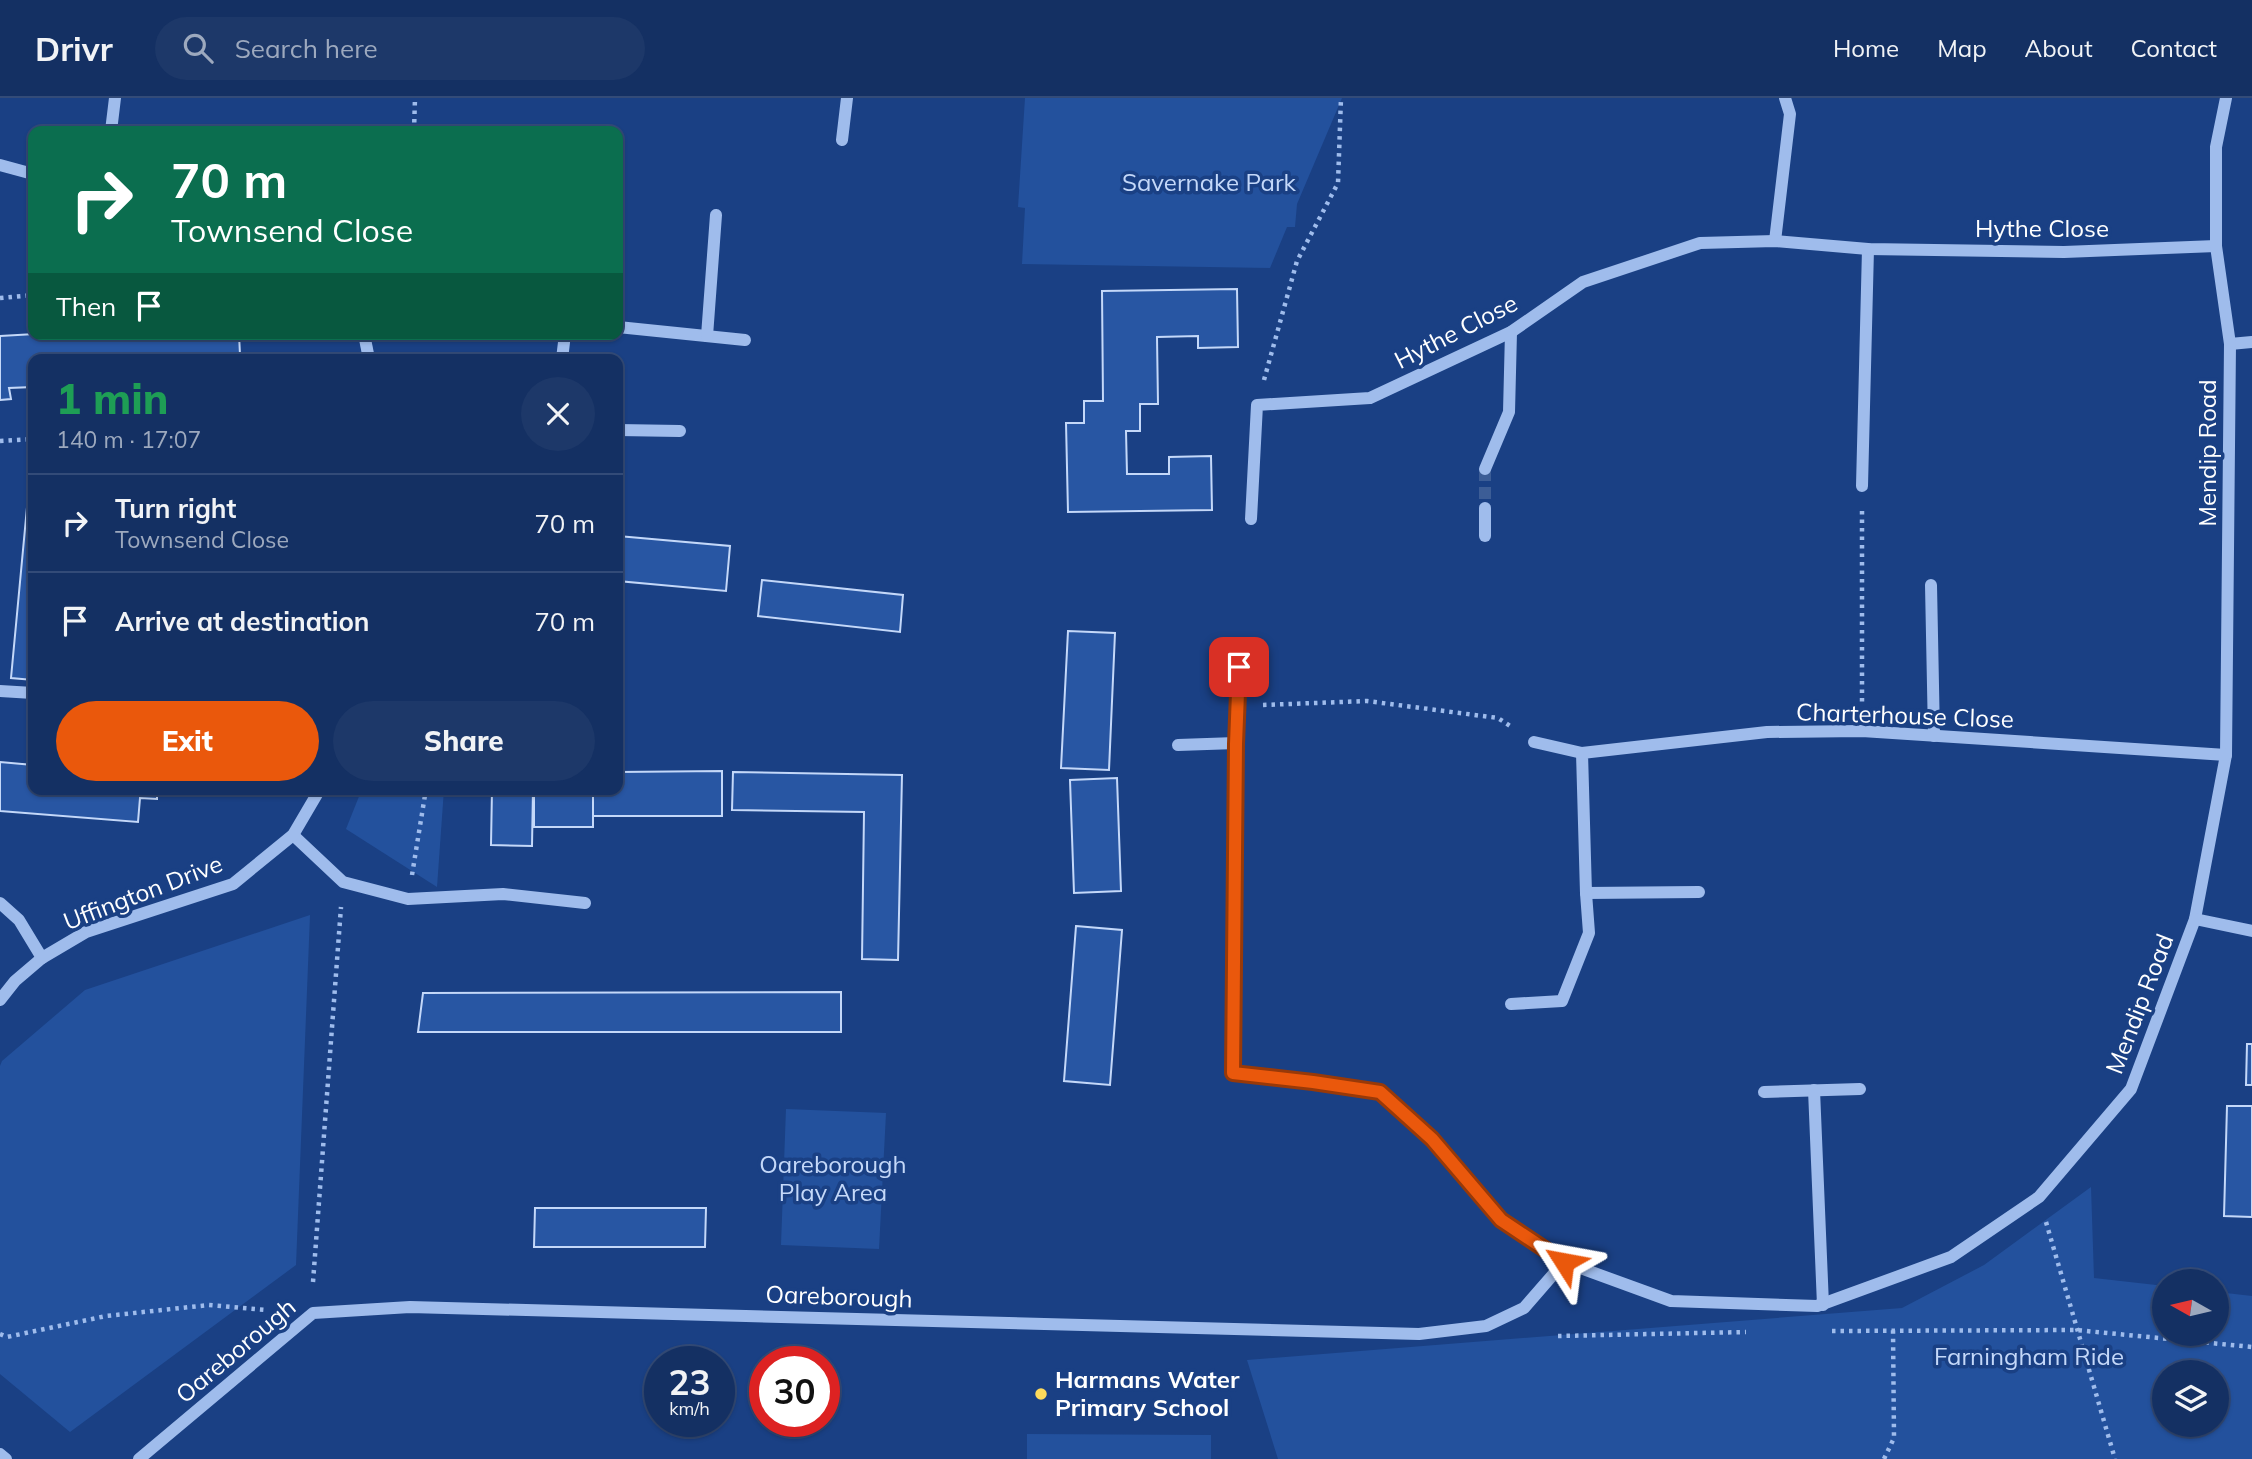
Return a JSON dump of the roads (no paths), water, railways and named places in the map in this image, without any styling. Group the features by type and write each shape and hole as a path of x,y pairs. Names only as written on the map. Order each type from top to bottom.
{"street":[{"path":"112,126 115,98"},
{"path":"842,140 847,98"},
{"path":"1775,241 1790,114 1785,98"},
{"name":"Mendip Road","path":"1236,744 1233,1073 1380,1092 1432,1139 1501,1220 1564,1262 1671,1301 1818,1306 1951,1257 2039,1197 2131,1089 2195,919 2226,755 2230,344 2216,246 2216,147 2227,98"},
{"path":"0,165 28,173"},
{"path":"706,336 716,215"},
{"name":"Hythe Close","path":"1251,519 1257,405 1370,398 1511,332 1583,282 1700,243 1775,241 1868,249 2064,253 2216,246"},
{"path":"1862,486 1868,249"},
{"path":"623,328 745,340"},
{"path":"1485,469 1509,412 1511,332"},
{"path":"2230,344 2252,342"},
{"path":"623,430 680,431"},
{"path":"1485,508 1485,536"},
{"path":"1931,585 1934,736"},
{"path":"1178,746 1236,744 1239,667"},
{"path":"0,691 28,693"},
{"name":"Charterhouse Close","path":"1534,742 1582,753 1768,732 1862,731 2226,755"},
{"path":"1511,1003 1562,1001 1588,933 1582,753"},
{"name":"Uffington Drive","path":"0,1000 15,981 42,958 86,932 233,884 293,835 316,795"},
{"path":"293,835 343,882 408,899 502,894 585,903"},
{"path":"1586,892 1699,892"},
{"path":"0,903 19,920 42,958"},
{"path":"2195,919 2252,931"},
{"path":"1764,1092 1860,1089"},
{"path":"1814,1090 1823,1305"},
{"name":"Oareborough","path":"139,1459 313,1313 410,1307 1419,1334 1486,1326 1524,1308 1564,1262"},
{"path":"0,1454 6,1459"}],"tunnel":[{"path":"1485,469 1485,508"}],"place":[{"name":"Harmans Water Primary School","path":"1041,1394"}],"park label":[{"name":"Savernake Park","path":"1209,183"},
{"name":"Oareborough Play Area","path":"833,1179"},
{"name":"Farningham Ride","path":"2029,1357"}]}
